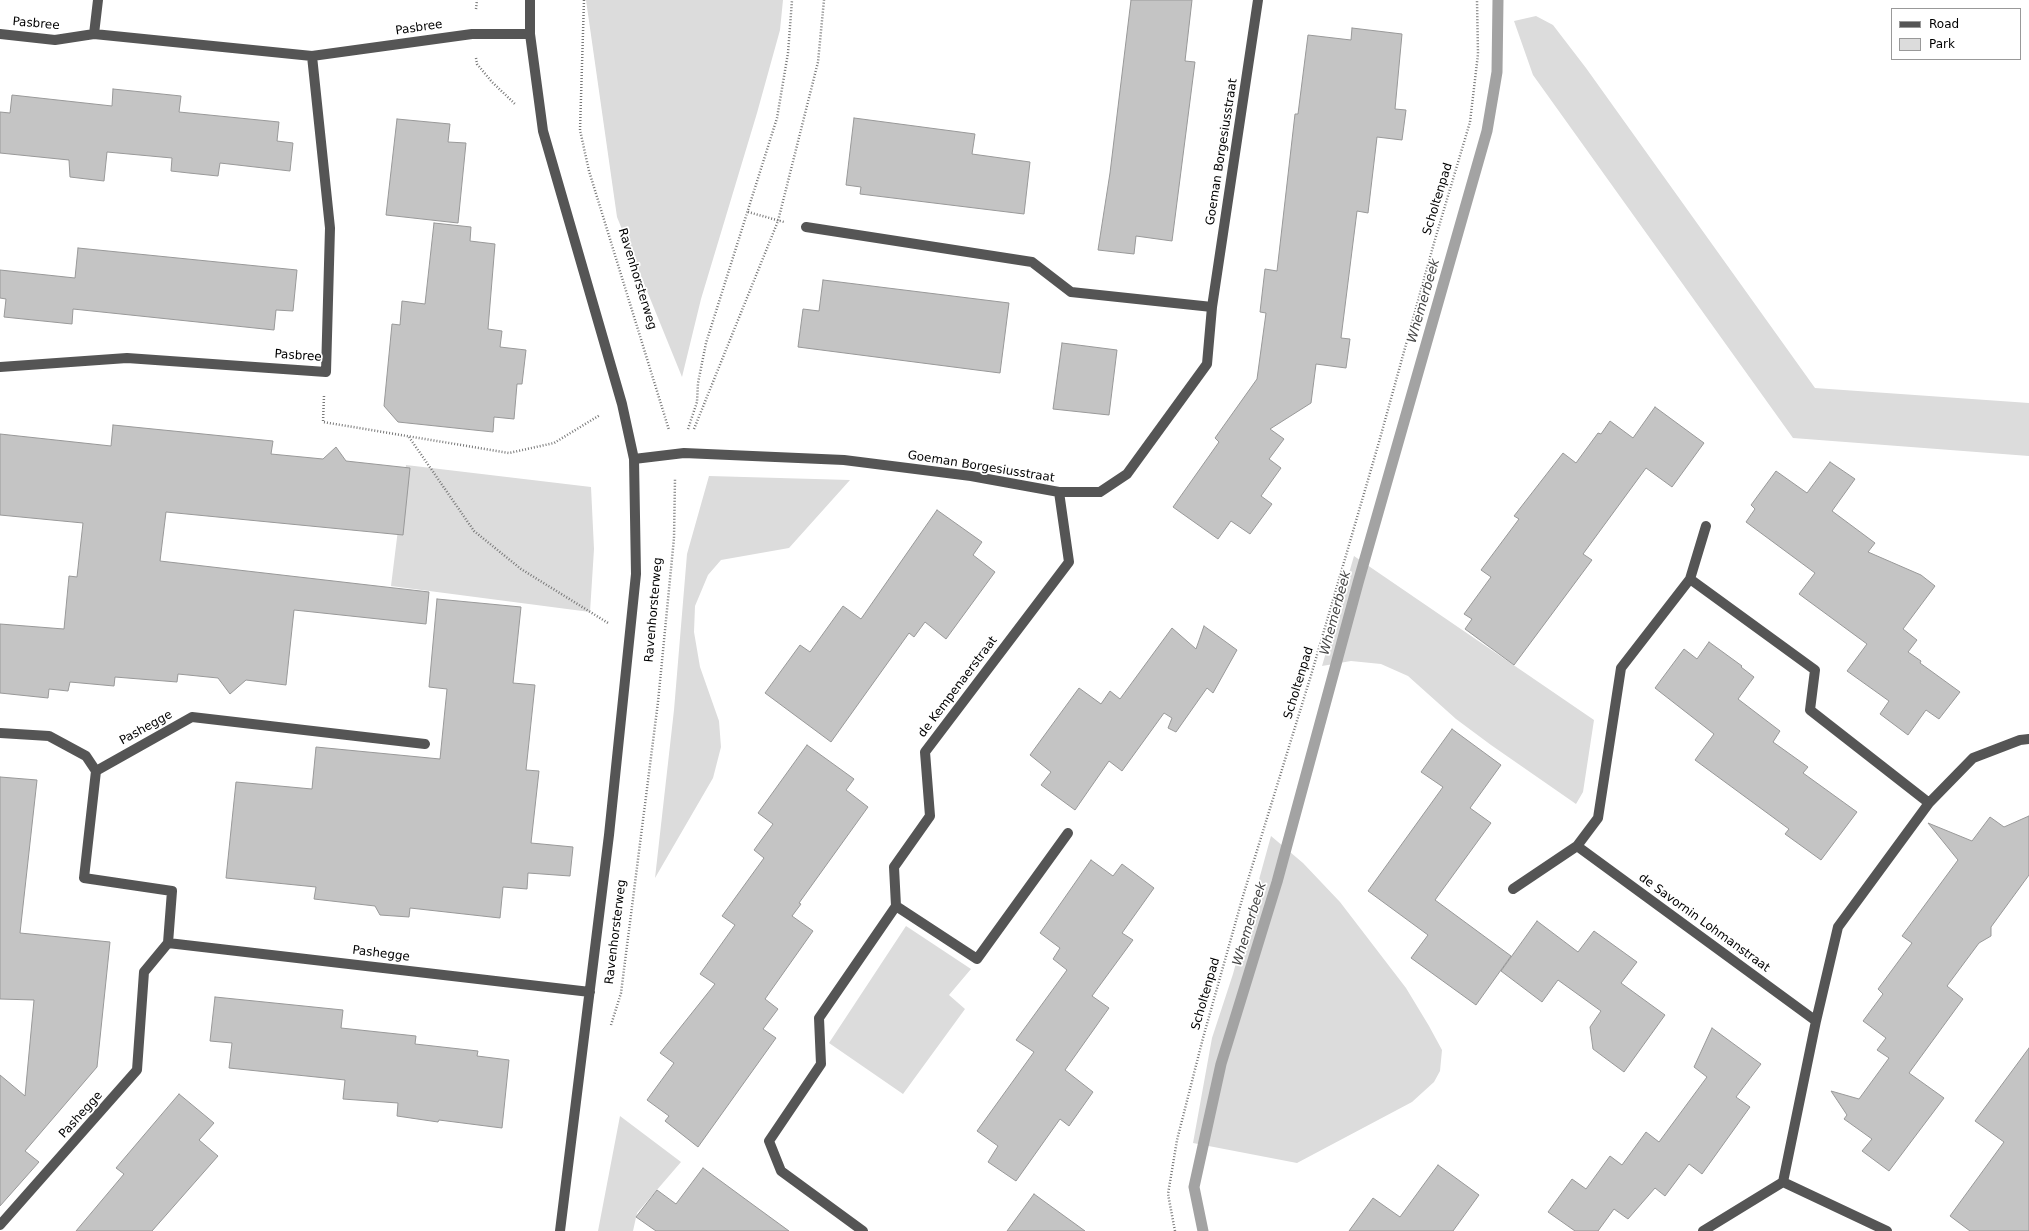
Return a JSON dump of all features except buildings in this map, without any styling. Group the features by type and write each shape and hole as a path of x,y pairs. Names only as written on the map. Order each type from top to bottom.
{"street":[{"path":"94,34 98,0"},
{"name":"Ravenhorsterweg","path":"530,0 530,34 543,131 622,404 634,459 636,574 609,835 560,1231"},
{"name":"Goeman Borgesiusstraat","path":"634,459 680,454 844,460 972,476 1059,492 1100,492 1127,474 1207,364 1212,307 1258,0"},
{"name":"Pasbree","path":"0,34 55,40 94,34 312,56 472,34 530,34"},
{"name":"Pasbree","path":"0,367 127,358 326,372 330,228 312,56"},
{"path":"806,227 1032,262 1071,292 1212,307"},
{"name":"de Kempenaerstraat","path":"896,906 894,867 930,816 924,752 1069,562 1059,492"},
{"path":"1513,889 1577,846 1598,818 1621,668 1690,580 1706,526"},
{"path":"1690,580 1815,670 1810,710 1929,803"},
{"name":"Pashegge","path":"96,771 192,717 425,744"},
{"path":"0,733 49,736 86,756 96,771 84,878 172,891 168,942"},
{"path":"1703,1231 1783,1182 1816,1021 1838,927 1929,803 1973,758 2020,740 2029,739"},
{"path":"863,1231 781,1171 769,1141 821,1064 819,1018 896,906 977,959 1068,834"},
{"name":"de Savornin Lohmanstraat","path":"1577,846 1816,1021"},
{"name":"Pashegge","path":"0,1225 137,1070 144,972 168,942 590,992"},
{"path":"1783,1182 1887,1231"}],"path":[{"name":"Ravenhorsterweg","path":"584,0 580,130 589,171 662,404 680,454"},
{"path":"680,454 697,402 698,383 706,343 777,118 788,54 792,0"},
{"name":"Ravenhorsterweg","path":"611,1028 621,993 658,702 674,538 680,454 778,221 818,62 824,0"},
{"name":"Scholtenpad","path":"1175,1231 1168,1194 1177,1140 1203,1038 1243,896 1314,665 1470,122 1478,54 1477,0"},
{"path":"472,34 477,64 492,82 543,131"},
{"path":"748,212 778,221 806,227"},
{"path":"326,372 323,422 509,453 554,443 592,419 622,404"},
{"path":"409,436 474,531 521,569 630,636"}],"green space":[{"path":"586,0 783,0 780,30 757,113 701,299 682,377 617,217"},
{"path":"1536,16 1553,25 1586,68 1815,388 2029,403 2029,456 1793,438 1533,75 1514,21"},
{"path":"406,465 591,487 594,549 590,612 391,586"},
{"path":"709,476 850,480 789,548 721,560 708,575 695,606 694,632 700,667 719,721 721,747 713,778 655,878 674,710 687,554"},
{"path":"1354,556 1594,720 1583,792 1576,804 1456,719 1408,676 1381,664 1351,661 1322,666"},
{"path":"1271,836 1303,863 1340,902 1406,988 1442,1050 1440,1071 1434,1082 1412,1102 1297,1163 1193,1143 1212,1038 1233,974"},
{"path":"906,926 971,969 949,995 965,1009 903,1094 829,1043"},
{"path":"620,1116 681,1162 637,1213 633,1231 598,1231"}],"waterway":[{"name":"Whemerbeek","path":"1203,1231 1194,1187 1221,1064 1277,882 1358,583 1487,131 1497,72 1498,0"}]}
